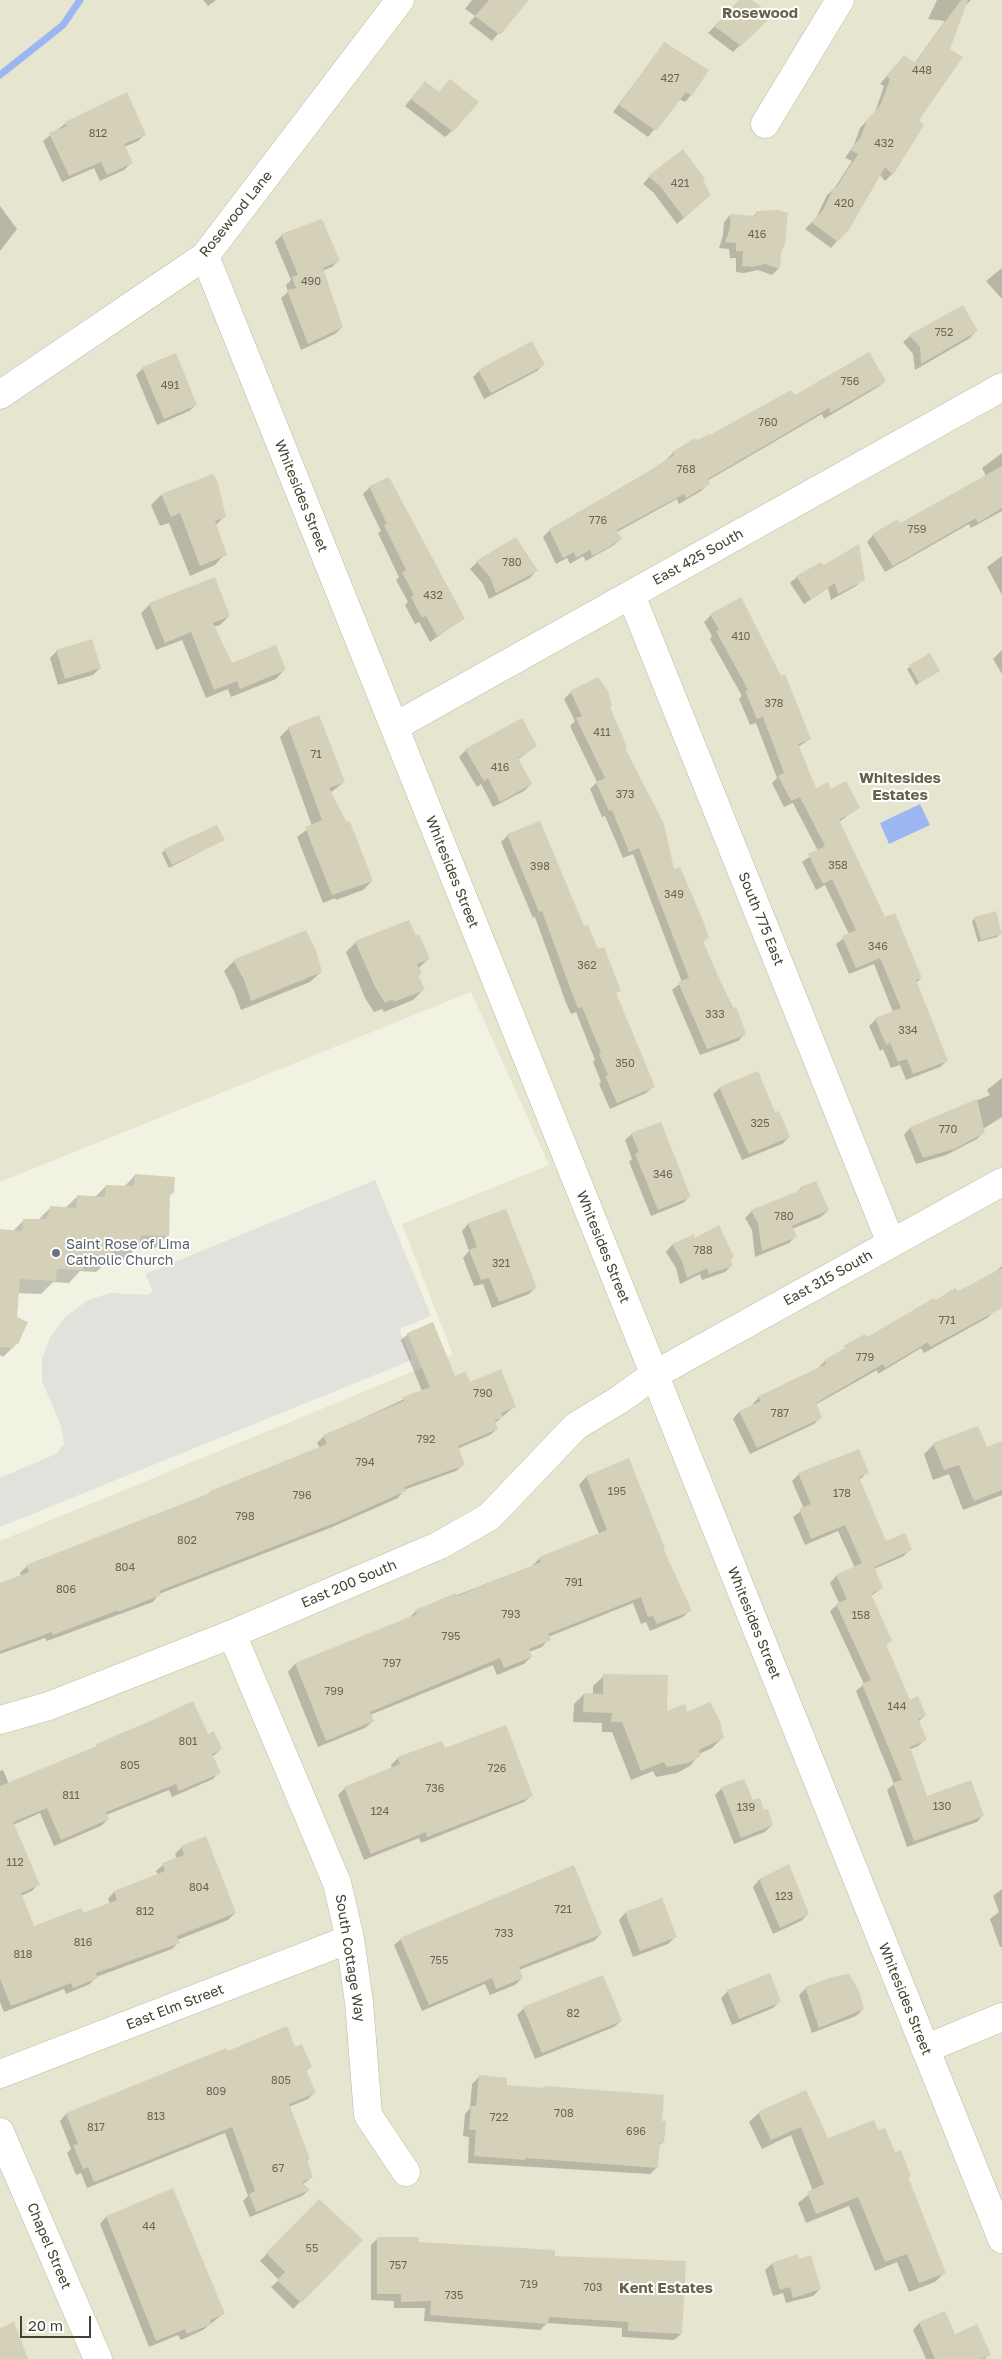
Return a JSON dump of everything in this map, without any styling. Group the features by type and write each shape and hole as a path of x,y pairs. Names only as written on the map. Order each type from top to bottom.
{"street":[{"name":"Rosewood Lane","path":"0,396 205,256 400,0"},
{"path":"764,124 840,0"},
{"name":"Whitesides Street","path":"205,256 1002,2239"},
{"name":"East 425 South","path":"394,727 1002,387"},
{"name":"South 775 East","path":"631,595 891,1243"},
{"name":"East 315 South","path":"654,1375 1002,1182"},
{"name":"East 200 South","path":"0,1720 49,1706 232,1634 440,1545 489,1517 576,1426 619,1400 654,1375"},
{"name":"South Cottage Way","path":"232,1634 337,1883 350,1939 359,2002 368,2115 406,2172"},
{"name":"East Elm Street","path":"0,2074 350,1939"},
{"path":"925,2049 1002,2017"},
{"name":"Chapel Street","path":"0,2132 98,2359"}],"shaded area":[{"path":"0,0 1002,0 1002,2359 0,2359 0,1541 453,1355 402,1224 549,1165 471,992 0,1182"},
{"path":"375,1180 431,1316 399,1329 412,1360 0,1527 0,1478 56,1454 64,1444 61,1426 42,1381 42,1359 50,1337 65,1317 88,1300 110,1293 148,1295 153,1291 145,1274"}],"water":[{"path":"920,804 930,825 889,844 880,823"}],"building":[{"path":"489,0 529,0 500,35 475,16"},
{"path":"739,0 752,0 760,6 769,19 741,46 714,26"},
{"path":"961,0 968,0 950,49 963,57 919,120 924,125 893,175 885,167 850,228 838,242 811,222 823,210 834,187 836,188 858,154 850,150 861,137 867,120 881,104 890,79 886,76 904,55 915,63"},
{"path":"664,42 709,70 692,96 686,92 656,131 619,105"},
{"path":"450,79 479,102 453,132 411,99 425,81 439,92"},
{"path":"127,92 146,135 124,144 133,163 107,175 101,162 69,176 49,133 67,126 65,122"},
{"path":"683,149 705,179 703,180 711,195 684,218 660,186 648,176"},
{"path":"778,210 788,213 780,269 765,264 752,267 742,266 743,251 736,251 736,243 725,242 730,228 730,214 756,216 756,211"},
{"path":"322,219 340,261 323,268 343,327 308,344 287,290 296,288 292,277 298,275 281,234"},
{"path":"963,305 978,331 921,364 920,347 909,335"},
{"path":"532,341 545,365 491,393 478,370"},
{"path":"869,352 886,381 830,413 829,408 708,479 710,484 686,498 684,494 617,530 622,539 593,556 590,550 576,558 574,552 563,558 549,529 644,474 674,455 672,452 695,438 698,440 710,435 791,390 795,395"},
{"path":"176,353 197,405 164,419 142,367"},
{"path":"1002,466 1002,508 978,523 976,518 893,566 872,534 898,519 900,523"},
{"path":"213,474 218,483 226,517 215,521 227,555 200,566 180,513 171,517 161,494"},
{"path":"389,477 465,619 437,636 426,616 422,618 411,597 414,595 402,572 406,570 384,525 387,524 369,486"},
{"path":"516,537 538,571 496,593 490,577 476,561"},
{"path":"859,544 865,580 838,594 835,583 811,599 796,576 821,562 824,565"},
{"path":"215,577 230,616 213,623 232,663 276,645 286,670 240,689 237,681 214,690 191,632 165,643 149,603"},
{"path":"741,597 781,676 785,674 811,739 798,744 816,788 828,782 831,789 846,781 860,808 839,820 885,917 895,913 922,978 916,980 948,1061 913,1074 907,1059 898,1062 890,1043 886,1045 875,1018 901,1008 880,958 856,968 842,936 856,930 832,879 823,884 808,854 825,846 800,797 791,801 778,776 784,773 763,717 757,719 745,691 748,690 716,631 719,630 710,614"},
{"path":"92,639 101,668 65,679 56,650"},
{"path":"930,653 940,671 919,683 909,665"},
{"path":"598,677 608,691 612,705 610,707 627,747 625,748 664,824 674,869 680,867 709,938 703,941 732,1008 736,1007 746,1035 707,1049 678,982 689,978 639,848 629,852 612,810 609,811 596,782 605,778 576,718 582,716 570,691"},
{"path":"319,715 345,782 329,788 346,821 350,822 373,881 332,895 305,827 322,820 288,727"},
{"path":"522,718 537,746 518,758 532,784 500,802 488,778 484,781 465,749"},
{"path":"540,821 584,926 588,925 598,949 604,947 621,991 616,993 655,1087 617,1103 605,1076 608,1075 599,1054 601,1052 582,1007 578,1008 542,911 539,912 507,834"},
{"path":"217,825 225,840 172,865 164,849"},
{"path":"996,911 1002,934 981,940 974,917"},
{"path":"409,920 416,936 419,934 430,959 417,964 422,974 418,975 425,990 394,1002 393,999 385,1003 375,987 355,941"},
{"path":"306,930 316,950 322,972 251,1001 244,980 233,960"},
{"path":"758,1071 775,1112 779,1111 790,1137 749,1154 719,1087"},
{"path":"977,1099 985,1133 954,1149 923,1158 910,1127"},
{"path":"661,1122 691,1197 658,1210 635,1154 639,1152 631,1133"},
{"name":"Saint Rose of Lima Catholic Church","path":"135,1174 175,1177 174,1193 170,1194 169,1236 141,1235 139,1247 112,1246 111,1259 85,1258 83,1270 57,1269 56,1281 20,1279 17,1317 28,1322 18,1344 15,1343 14,1348 0,1347 0,1229 22,1231 23,1219 47,1219 50,1206 76,1208 77,1195 105,1197 106,1185 134,1186"},
{"path":"816,1181 829,1210 792,1226 797,1237 762,1251 758,1223 751,1210 801,1190 800,1187"},
{"path":"506,1209 537,1288 499,1302 489,1278 481,1280 469,1250 477,1247 468,1223"},
{"path":"719,1225 734,1257 730,1258 733,1266 709,1274 707,1268 687,1278 682,1261 672,1244 694,1234 695,1238"},
{"path":"1002,1268 1002,1308 930,1347 928,1342 885,1368 883,1364 816,1403 822,1418 757,1448 739,1411 761,1401 757,1397 826,1364 824,1360 845,1348 843,1346 865,1334 867,1337 934,1298 936,1300 955,1288 958,1291"},
{"path":"433,1322 455,1376 466,1371 470,1382 501,1369 516,1407 501,1413 503,1417 495,1420 498,1429 458,1446 465,1465 404,1487 406,1491 337,1522 159,1591 161,1595 53,1635 52,1632 0,1651 0,1583 29,1572 26,1565 210,1493 210,1491 327,1444 323,1435 404,1401 403,1397 430,1387 407,1333"},
{"path":"978,1426 987,1447 1002,1441 1002,1490 974,1501 959,1465 944,1470 933,1443"},
{"path":"859,1449 869,1473 859,1477 886,1541 905,1533 912,1550 874,1567 883,1588 871,1594 892,1641 886,1644 910,1700 918,1696 926,1715 918,1719 927,1740 910,1747 927,1796 971,1780 984,1816 914,1841 893,1783 902,1780 862,1684 871,1680 836,1604 847,1599 836,1575 862,1563 845,1525 811,1539 799,1509 811,1504 798,1473"},
{"path":"629,1458 665,1548 663,1548 692,1611 657,1624 653,1616 648,1617 641,1597 548,1634 551,1640 529,1649 532,1657 504,1668 500,1658 370,1712 374,1721 326,1741 295,1663 417,1614 415,1610 456,1593 457,1596 541,1562 539,1557 607,1530 586,1476"},
{"path":"603,1674 668,1675 667,1711 685,1704 687,1712 710,1702 720,1721 724,1738 699,1750 701,1756 688,1763 667,1767 664,1762 641,1771 622,1722 611,1722 612,1713 583,1712 584,1693 603,1694"},
{"path":"193,1701 208,1734 214,1731 222,1749 212,1754 221,1773 179,1791 176,1784 106,1812 109,1819 61,1840 47,1808 13,1822 40,1885 21,1893 34,1926 81,1908 83,1913 117,1900 114,1891 165,1871 162,1863 184,1855 181,1846 206,1836 236,1913 177,1936 180,1943 96,1973 98,1978 73,1988 71,1983 11,2006 0,1979 0,1786 97,1746 96,1744"},
{"path":"506,1725 533,1796 427,1837 426,1832 371,1854 344,1787 400,1764 397,1757 442,1741 445,1748"},
{"path":"744,1779 753,1800 760,1798 764,1810 768,1809 773,1825 741,1838 721,1787"},
{"path":"789,1864 809,1914 780,1928 759,1879"},
{"path":"574,1865 602,1934 519,1967 523,1978 496,1989 492,1978 429,2005 400,1938"},
{"path":"662,1898 677,1937 640,1951 625,1912"},
{"path":"770,1973 781,2002 739,2019 727,1990"},
{"path":"849,1974 859,1991 864,2009 819,2028 805,1987 832,1977"},
{"path":"603,1975 622,2021 542,2053 523,2007"},
{"path":"287,2026 295,2047 302,2044 312,2067 306,2070 316,2093 289,2104 310,2159 307,2160 313,2177 302,2182 310,2190 256,2212 249,2194 255,2191 232,2127 94,2182 88,2167 83,2169 73,2145 78,2144 66,2113 226,2048 228,2051"},
{"path":"479,2075 507,2078 507,2085 664,2095 662,2121 666,2121 664,2143 660,2142 658,2168 474,2156 476,2130 469,2130 471,2106 476,2106"},
{"path":"806,2090 828,2138 874,2120 878,2130 885,2128 895,2152 901,2150 911,2176 908,2177 946,2273 919,2283 907,2254 885,2262 858,2197 816,2214 807,2192 824,2184 801,2127 771,2140 758,2112"},
{"path":"173,2188 225,2314 210,2320 212,2324 187,2334 185,2329 156,2341 106,2216"},
{"path":"319,2199 363,2240 301,2303 277,2280 285,2272 266,2253"},
{"path":"377,2237 419,2237 419,2242 555,2250 555,2256 686,2261 682,2334 628,2331 628,2322 549,2317 548,2324 430,2315 431,2301 401,2302 401,2294 377,2294"},
{"path":"798,2254 799,2259 811,2255 821,2289 793,2298 790,2287 780,2290 772,2263"},
{"path":"945,2311 955,2334 977,2324 991,2355 981,2359 935,2359 919,2322"},
{"path":"14,2322 28,2359 0,2359 0,2328"}],"waterway":[{"path":"0,75 63,25 80,0"}],"place":[{"name":"Saint Rose of Lima Catholic Church","path":"56,1253"}],"district":[{"name":"Rosewood","path":"760,13"},
{"name":"Whitesides Estates","path":"900,786"},
{"name":"Kent Estates","path":"666,2288"}]}
